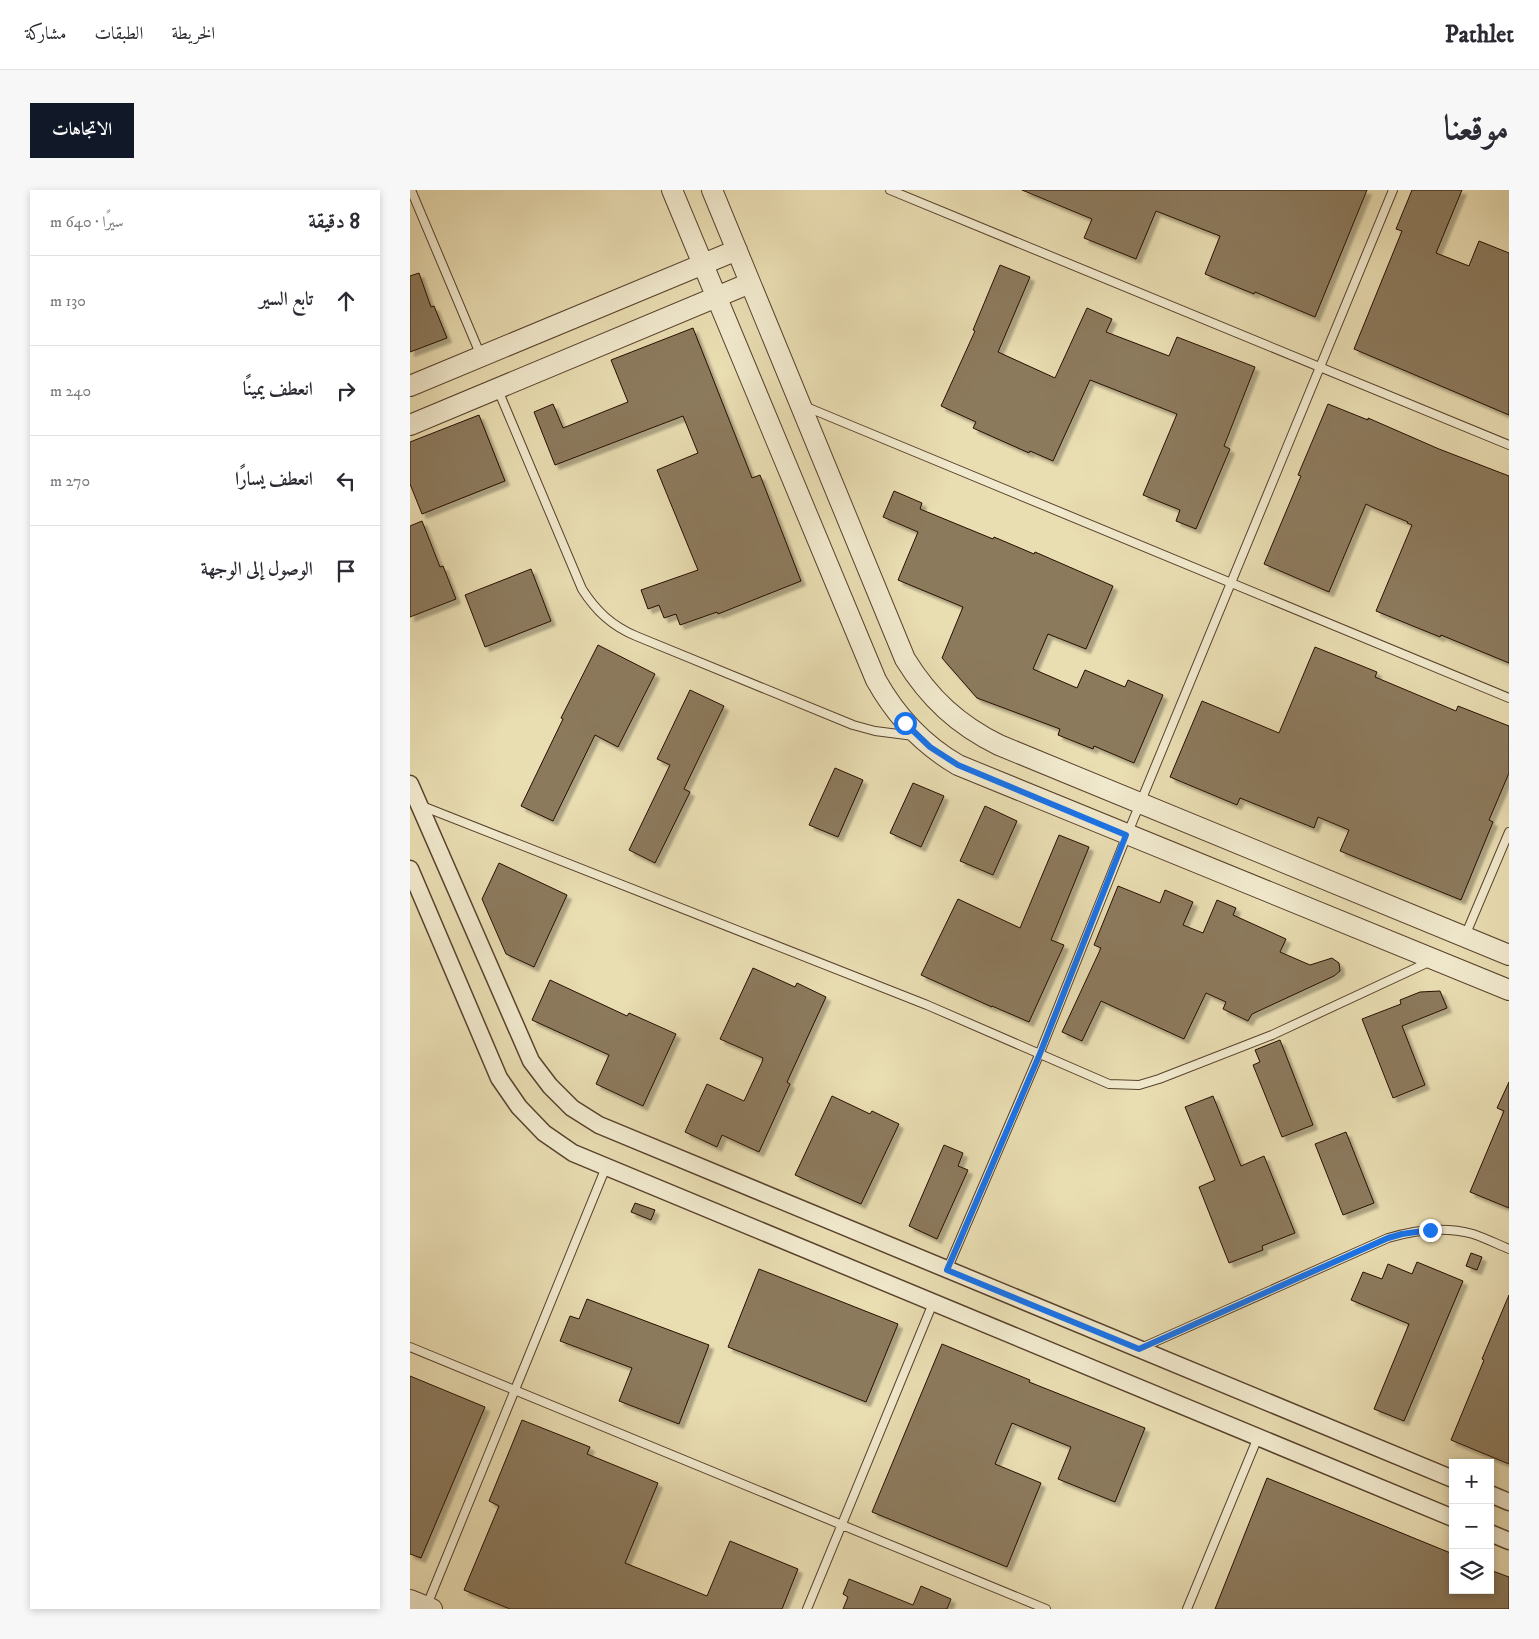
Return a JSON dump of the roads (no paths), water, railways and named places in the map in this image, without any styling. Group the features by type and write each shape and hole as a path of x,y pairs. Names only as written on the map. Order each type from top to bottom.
{"street":[{"path":"672,190 876,680 894,710 917,736 936,752 958,765 1509,990"},
{"path":"712,190 905,659 926,690 952,716 982,737 998,745 1509,955"},
{"path":"410,386 737,250"},
{"path":"410,425 750,283"},
{"path":"410,784 531,1061 550,1086 572,1108 599,1125 1449,1477"},
{"path":"410,869 498,1078 519,1108 544,1133 573,1153 1449,1516"},
{"path":"1494,1496 1509,1502"},
{"path":"1494,1535 1509,1541"}],"lane":[{"path":"411,190 481,356"},
{"path":"890,190 1509,445"},
{"path":"947,1270 1039,1056 1126,835 1393,190"},
{"path":"498,388 582,589 588,600 604,617 636,636 853,725 875,731 917,736"},
{"path":"800,404 1509,698"},
{"path":"419,805 927,1006 1039,1056 1109,1084 1139,1085 1272,1035 1435,960"},
{"path":"1465,937 1509,832"},
{"path":"423,1605 515,1390 606,1167"},
{"path":"1139,1349 1379,1242 1402,1234 1430,1230 1459,1232 1474,1235 1509,1249"},
{"path":"807,1609 933,1303"},
{"path":"410,1347 1046,1609"},
{"path":"1187,1609 1258,1437"}]}
